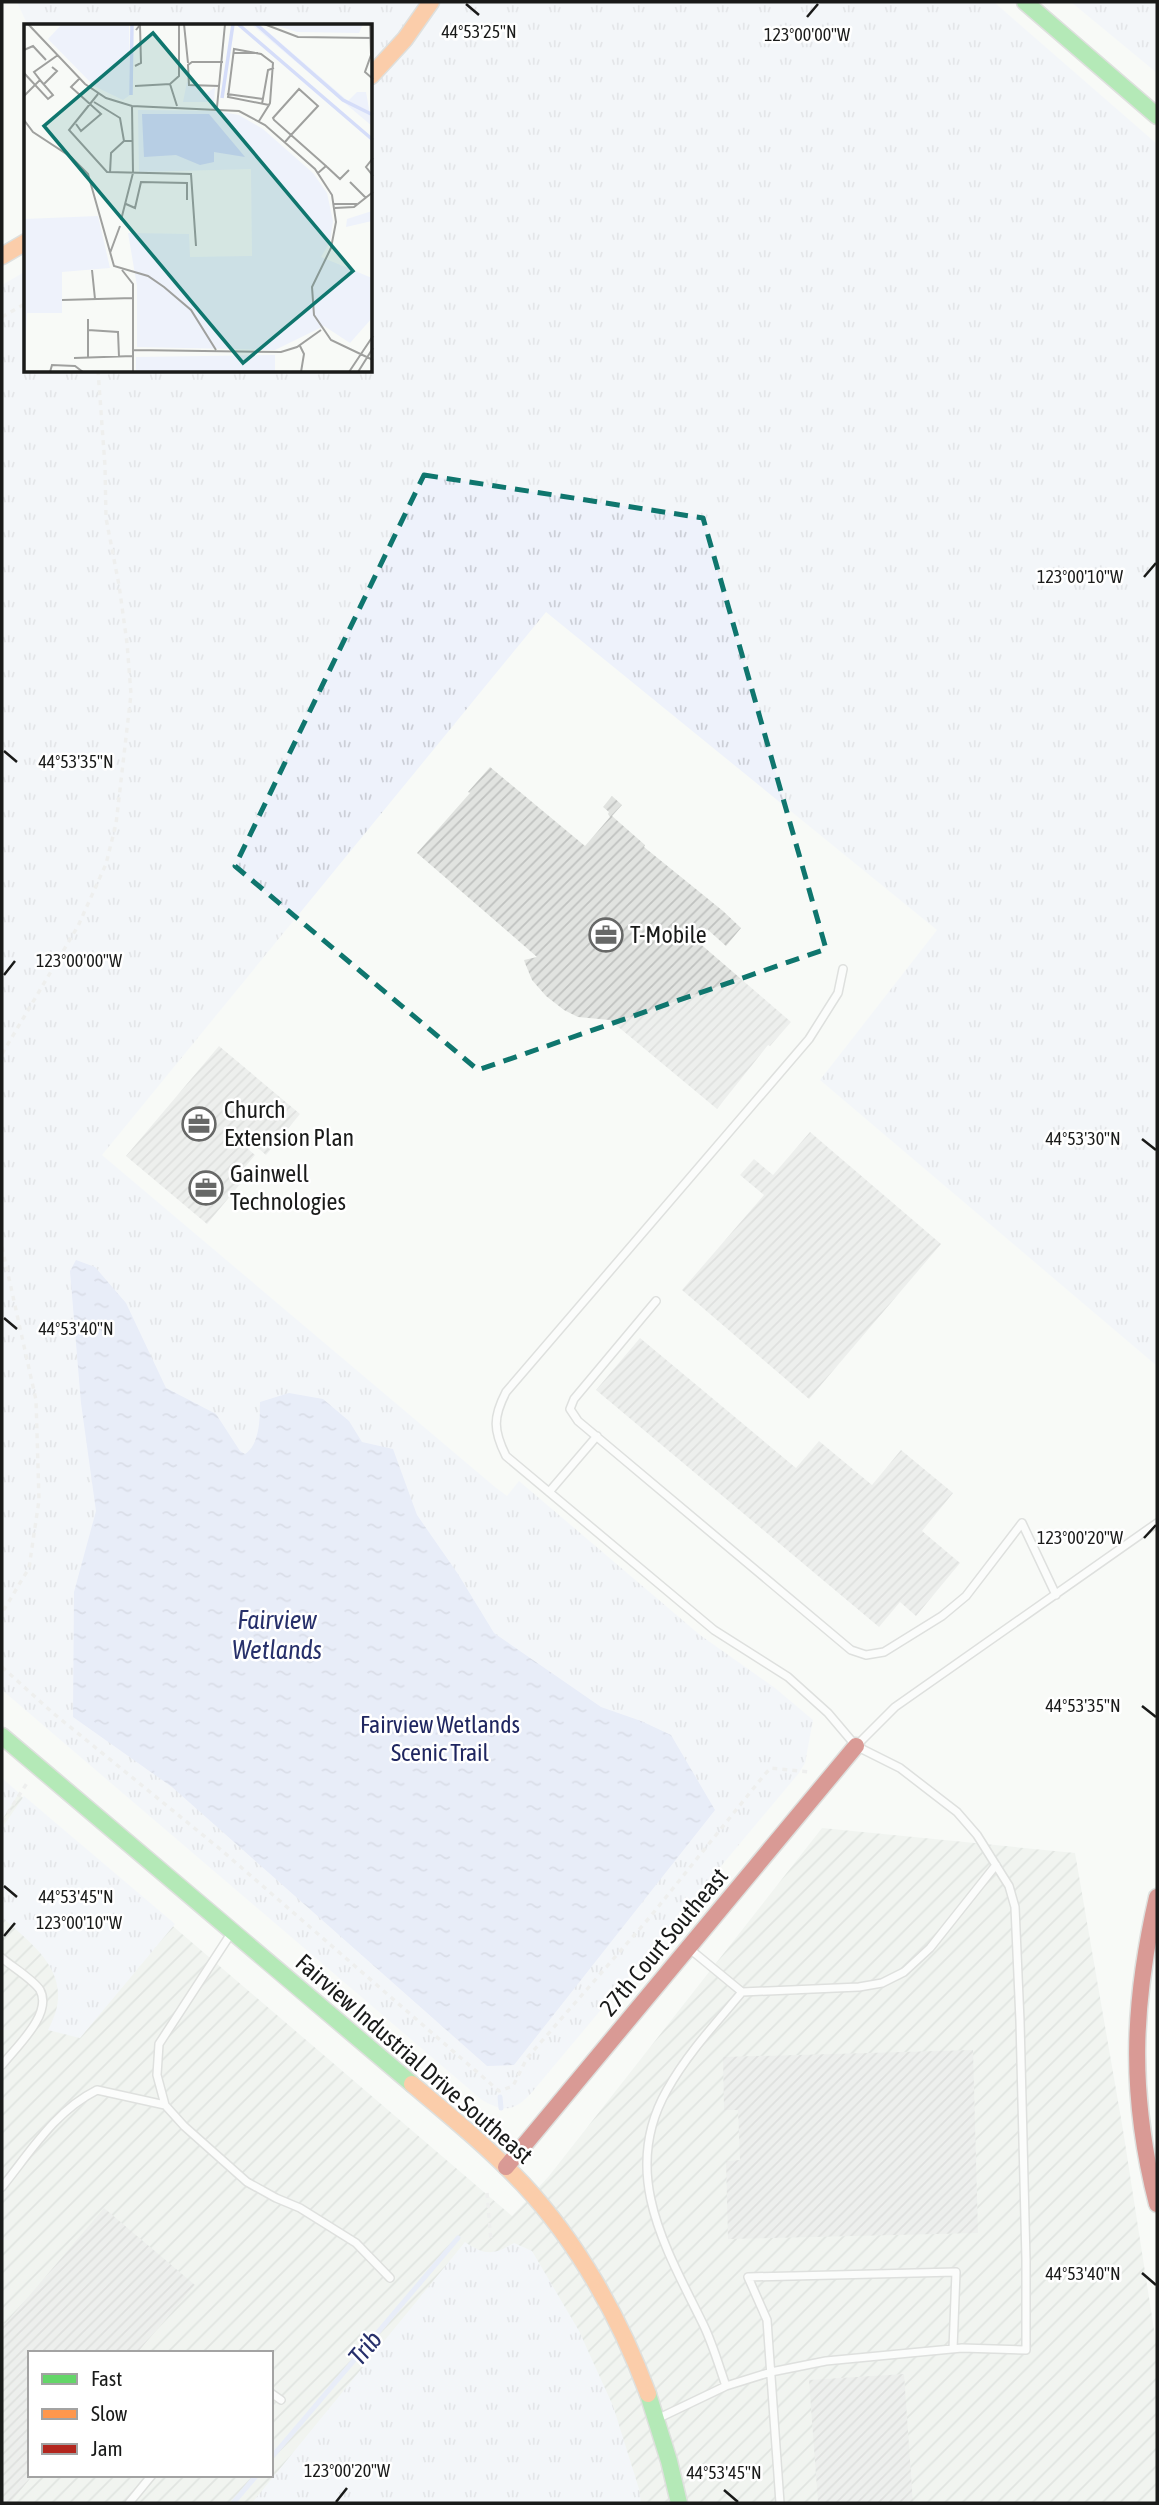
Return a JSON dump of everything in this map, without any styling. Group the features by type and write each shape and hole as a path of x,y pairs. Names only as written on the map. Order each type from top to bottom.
{"main road":[{"path":"373,74 405,39 432,2"},
{"path":"1024,2 1157,116"},
{"path":"2,256 24,243"},
{"name":"Fairview Industrial Drive Southeast","path":"2,1736 467,2131 506,2167 540,2204 591,2275 632,2351 657,2418 679,2503"},
{"name":"27th Court Southeast","path":"506,2167 856,1745"},
{"path":"1157,1897 1140,1975 1135,2036 1141,2129 1157,2204"}],"lane":[{"path":"657,2418 726,2386 771,2372 826,2361 953,2349 1026,2350 1025,2191 1015,1907 1009,1886 977,1835 957,1812 900,1768 856,1745 828,1713 788,1677 714,1630 506,1456 497,1439 495,1422 506,1392 810,1039 838,993 844,969"},
{"path":"656,1301 573,1399 570,1409 578,1421 851,1650 866,1655 884,1652 942,1616 965,1596 1022,1523 1056,1595"},
{"path":"549,1492 597,1436"},
{"path":"856,1745 895,1707 1157,1523"},
{"path":"688,1948 742,1992 859,1987 882,1983 904,1972 930,1948 996,1865"},
{"path":"233,1932 159,2044 157,2075 165,2105 184,2126 247,2182 276,2199 300,2207 356,2243 390,2278"},
{"path":"2,1958 39,1989 43,2001 40,2017 2,2065"},
{"path":"726,2386 705,2329 659,2233 648,2193 647,2155 653,2122 666,2091 683,2064 742,1992"},
{"path":"2,2187 46,2129 87,2095 97,2090 106,2090 165,2105"},
{"path":"780,2503 767,2320 748,2277 956,2272 953,2349"},
{"path":"273,2394 281,2400"},
{"path":"129,2503 150,2477"}],"path":[{"path":"2,317 24,304"},
{"path":"2,1054 78,926 106,864 116,824 131,694 124,620 106,518 98,373"},
{"path":"2,1247 36,1400 38,1500 29,1569 2,1613"},
{"path":"2,1667 53,1713 220,1849 499,2091 513,2086 527,2058 650,1917 771,1768 832,1774"},
{"path":"2,1822 37,1767"},
{"path":"487,2193 491,2242"}],"highlighted area":[{"path":"424,475 703,518 826,949 478,1070 235,866"}],"shaded area":[{"path":"2,1780 512,2216 549,2176 822,1828 1075,1853 1123,2130 1157,2349 1157,2503 2,2503"}],"green space":[{"name":"Fairview Wetlands Scenic Trail","path":"17,2 994,2 1157,144 1157,1366 820,1080 937,930 546,612 102,1155 495,1487 507,1496 519,1481 700,1635 775,1688 813,1720 805,1763 799,1773 533,2091 510,2108 498,2107 482,2100 2,1690 2,285 24,272 24,373 373,373 373,24 27,24"},
{"path":"1071,2 1157,2 1157,73"},
{"path":"2,1778 19,1793 2,1820"},
{"path":"24,1796 175,1924 80,2038 48,2030 56,2011 56,1979 40,1953 2,1917 2,1828"},
{"path":"465,2242 484,2252 495,2252 514,2243 532,2251 579,2331 613,2406 641,2503 252,2503"}],"water":[{"name":"Fairview Wetlands","path":"76,1260 95,1267 126,1303 166,1388 216,1414 240,1451 245,1454 254,1444 260,1402 289,1393 323,1399 349,1421 362,1442 393,1449 417,1515 494,1633 601,1707 671,1735 715,1810 514,2065 487,2066 172,1787 73,1717 74,1592 96,1511 81,1403 70,1271"}],"building":[{"name":"T-Mobile","path":"490,767 585,846 610,817 603,807 612,796 622,805 612,816 645,845 644,847 741,928 726,946 707,929 697,941 791,1022 770,1046 768,1045 717,1109 610,1020 578,1017 546,996 532,980 524,960 537,957 417,853"},
{"path":"219,1046 300,1114 266,1155 252,1143 248,1149 255,1155 240,1173 232,1166 228,1172 241,1183 207,1224 126,1156"},
{"path":"810,1132 941,1244 809,1399 682,1290 764,1195 740,1175 754,1159 773,1175"},
{"path":"640,1338 796,1468 819,1441 872,1485 901,1450 953,1493 922,1531 960,1563 916,1616 900,1602 879,1627 596,1390"},
{"path":"973,2050 978,2233 728,2239 726,2161 740,2160 738,2110 724,2110 723,2057"},
{"path":"104,2208 195,2285 139,2351 28,2351 28,2477 31,2477 10,2503 2,2503 2,2322 5,2324"},
{"path":"904,2374 913,2503 818,2503 809,2380"}],"waterway":[{"name":"Trib","path":"500,2097 501,2108"},
{"name":"Trib","path":"273,2456 458,2238"},
{"name":"Trib","path":"233,2503 255,2477"}],"traffic: fast":[{"path":"1025,2 1157,116"},
{"path":"2,1736 412,2084"},
{"path":"648,2394 679,2503"}],"traffic: slow":[{"path":"373,74 405,39 431,2"},
{"path":"2,256 24,243"},
{"path":"412,2084 510,2171 562,2231 611,2310 648,2394"}],"traffic: jam":[{"path":"506,2167 856,1746"},
{"path":"1157,1897 1143,1976 1137,2050 1142,2125 1157,2204"}],"place":[{"name":"T-Mobile","path":"606,935"},
{"name":"Church Extension Plan","path":"199,1124"},
{"name":"Gainwell Technologies","path":"206,1188"}]}
